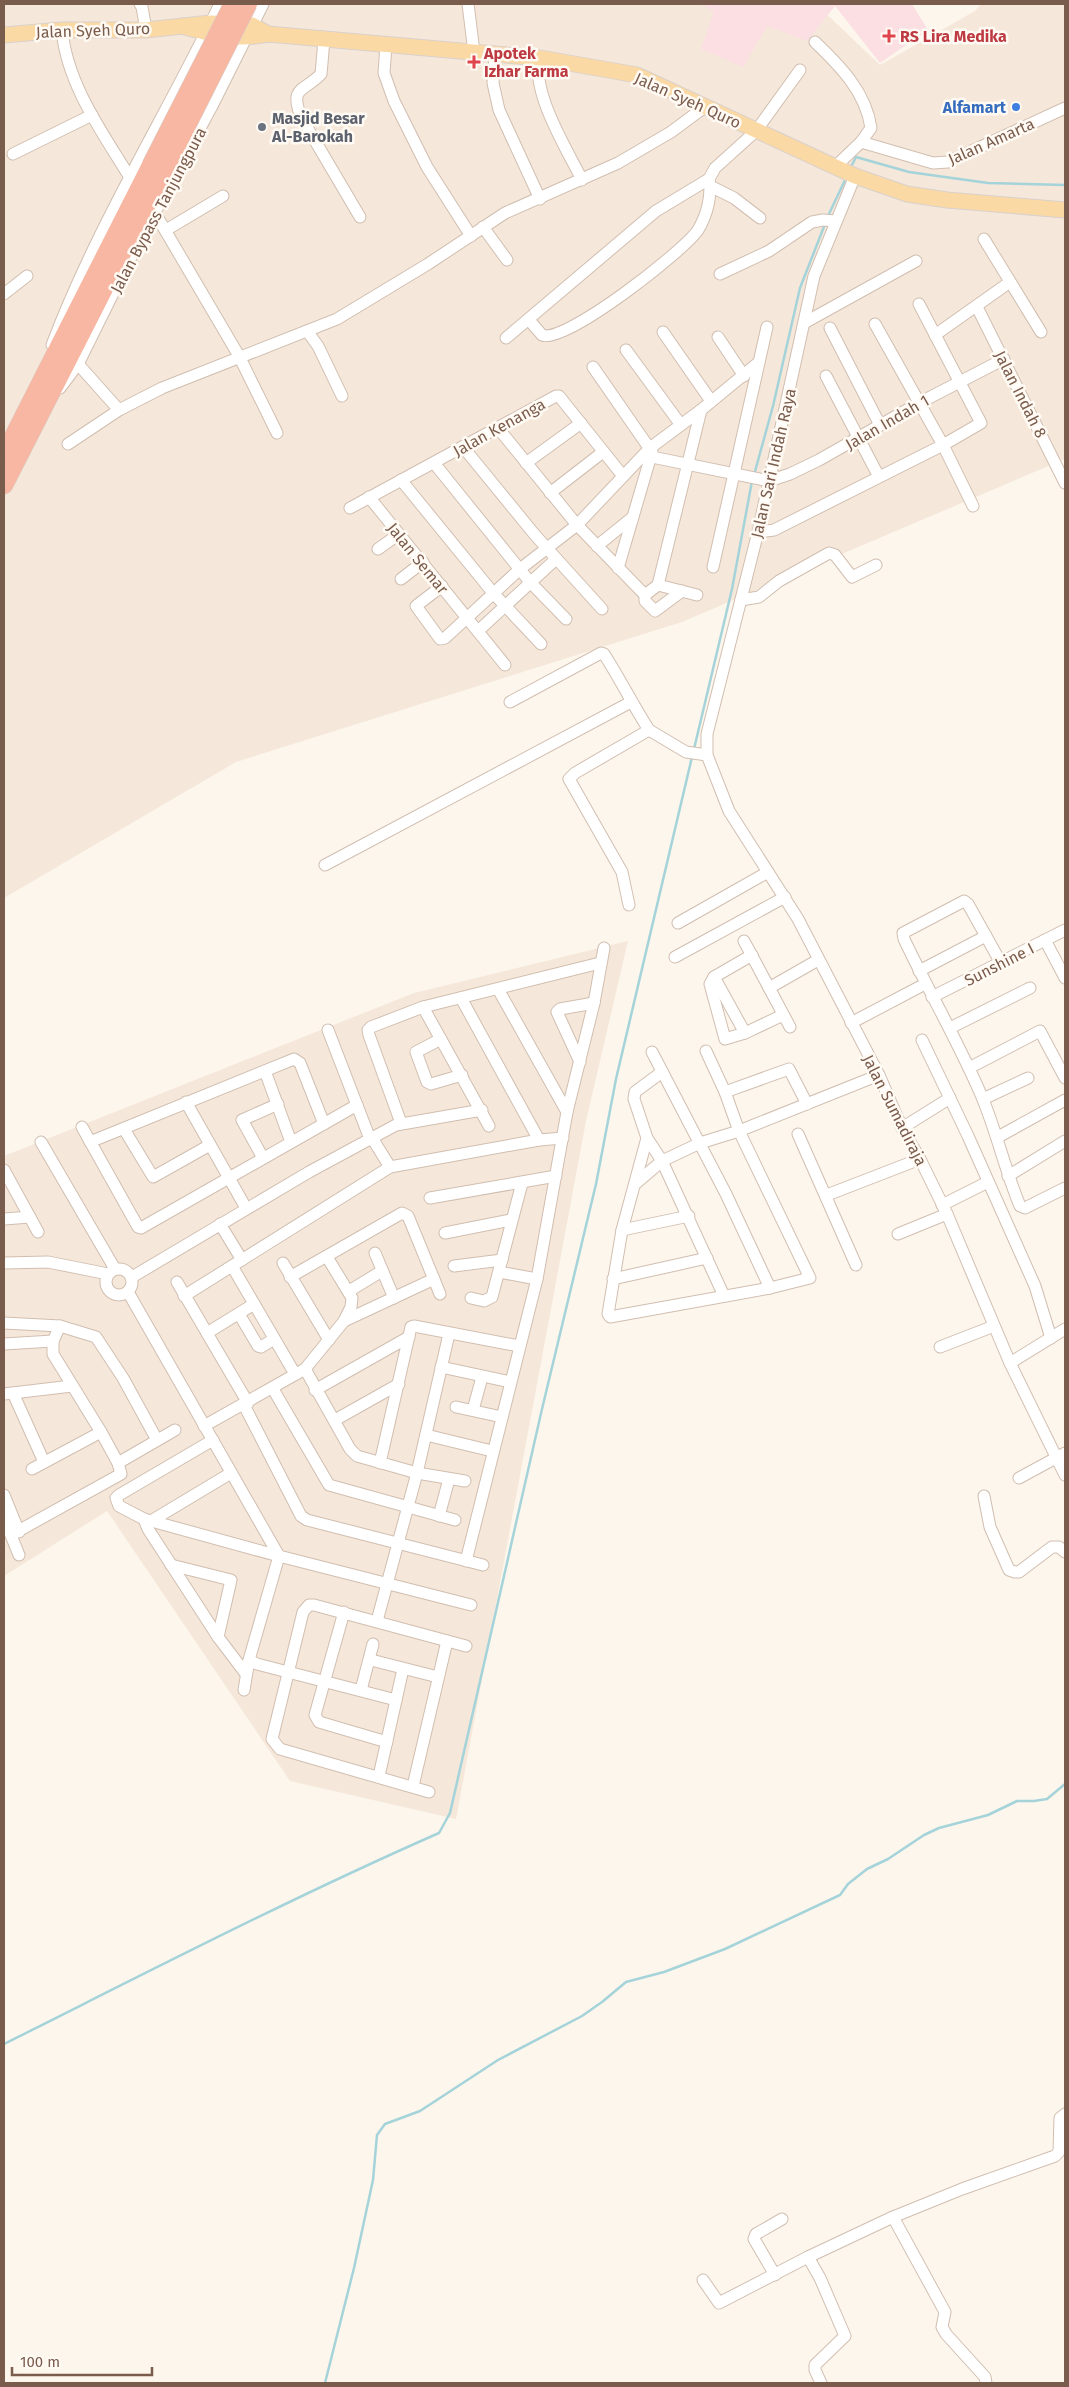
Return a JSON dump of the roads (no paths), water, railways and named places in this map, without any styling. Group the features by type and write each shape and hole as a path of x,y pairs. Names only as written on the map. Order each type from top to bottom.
{"highway":[{"name":"Jalan Bypass Tanjungpura","path":"158,167 233,4"},
{"name":"Jalan Bypass Tanjungpura","path":"4,485 36,406 158,167 248,4"},
{"name":"Jalan Bypass Tanjungpura","path":"4,455 36,406"}],"main road":[{"name":"Jalan Syeh Quro","path":"4,35 62,30 146,30 182,26 540,58 637,75 846,172 906,194 947,200 1065,210"}],"street":[{"path":"140,4 146,30"},
{"name":"Jalan Bypass Tanjungpura","path":"36,406 67,304 130,176 220,4"},
{"name":"Jalan Bypass Tanjungpura","path":"36,406 78,364 132,255 156,213 263,4"},
{"path":"468,4 474,52"},
{"path":"62,30 70,68 92,115 130,176"},
{"path":"324,40 321,74 300,89 297,93 297,106 301,117 360,216"},
{"path":"815,42 860,92 869,112 871,128 861,142 846,172"},
{"path":"386,45 384,72 394,101 427,167 471,236"},
{"path":"496,54 493,83 499,110 540,199"},
{"path":"540,58 539,77 547,106 582,180"},
{"path":"529,320 542,334 554,336 630,290 694,235 708,208 710,183 715,168 756,131 800,70"},
{"path":"68,444 119,410 162,388 239,356 307,332 337,319 510,211 582,180 644,148 706,106"},
{"name":"Jalan Amarta","path":"861,142 940,164 954,160 1065,108"},
{"path":"13,154 92,115"},
{"name":"Jalan Sari Indah Raya","path":"703,754 758,532 766,480 814,276 846,172"},
{"path":"710,183 760,218"},
{"path":"506,338 656,211 710,183"},
{"path":"166,230 223,196"},
{"path":"156,213 239,356 277,433"},
{"path":"720,274 769,250 812,222 830,220"},
{"path":"484,227 507,260"},
{"path":"984,239 1041,332"},
{"path":"804,323 916,262"},
{"path":"4,294 28,276"},
{"path":"935,335 1010,282"},
{"path":"758,532 774,530 878,476 943,445 980,424 978,415 919,304"},
{"name":"Jalan Indah 8","path":"977,307 1065,482"},
{"path":"876,324 943,445 973,506"},
{"path":"713,567 740,474 758,363 767,327"},
{"path":"830,328 880,425"},
{"path":"307,332 318,346 342,396"},
{"path":"662,332 711,401"},
{"path":"718,337 744,376"},
{"path":"626,350 681,425"},
{"name":"Jalan Indah 1","path":"766,480 790,474 1004,359"},
{"path":"442,586 418,602 416,606 438,638 445,638 520,569 577,524 623,476 681,425 758,363"},
{"path":"78,364 119,410"},
{"path":"593,367 651,453 689,464 766,480"},
{"path":"826,376 878,476"},
{"name":"Jalan Kenanga","path":"350,508 556,396 559,396 623,476"},
{"path":"682,591 655,611 645,601 646,595 658,585 701,410"},
{"path":"526,463 580,423"},
{"path":"498,428 577,524 646,595"},
{"path":"464,447 546,548 602,609"},
{"path":"550,493 603,452"},
{"path":"618,568 651,453"},
{"path":"434,463 530,582 566,619"},
{"path":"401,480 494,594 541,644"},
{"name":"Jalan Semar","path":"370,497 505,664"},
{"path":"597,546 633,517"},
{"path":"378,549 399,534"},
{"path":"740,600 759,597 779,581 829,553 835,555 852,577 876,565"},
{"path":"478,631 556,559"},
{"path":"401,579 423,562"},
{"path":"658,585 698,595"},
{"path":"510,702 601,653 604,654 624,685 631,702 649,730 686,752 703,754"},
{"path":"325,865 631,702"},
{"path":"629,905 622,872 570,779 575,773 649,730"},
{"name":"Jalan Sumadiraja","path":"703,754 729,811 785,897 879,1076 902,1128 920,1159 944,1210 1010,1363 1061,1456 1065,1475"},
{"path":"678,924 768,872"},
{"path":"674,957 785,897"},
{"path":"1001,963 968,904 964,901 905,931 904,938 925,984 950,1028 983,1099 998,1137 1008,1176 1022,1208 1065,1188"},
{"name":"Sunshine I","path":"932,997 1065,930"},
{"path":"919,971 986,936"},
{"path":"744,940 790,1027"},
{"path":"1045,940 1065,978"},
{"path":"466,1561 492,1451 537,1279 567,1112 594,1003 604,948"},
{"path":"752,955 714,976 710,989 725,1039 744,1033 783,1015"},
{"path":"769,988 818,960"},
{"path":"401,1123 368,1030 371,1027 423,1008 600,964"},
{"path":"714,976 744,1033"},
{"path":"851,1023 925,984"},
{"path":"950,1028 1030,988"},
{"path":"498,989 567,1112"},
{"path":"461,998 539,1140"},
{"path":"580,1062 557,1014 560,1009 594,1003"},
{"path":"423,1008 490,1126"},
{"path":"328,1030 371,1138 390,1167"},
{"path":"969,1068 1040,1031 1065,1078"},
{"path":"441,1039 417,1050 427,1082 431,1084 462,1076"},
{"path":"922,1040 1035,1286 1051,1338"},
{"path":"647,1138 622,1230 608,1314 612,1318 809,1279 811,1276 739,1131 725,1092 706,1051"},
{"path":"652,1052 700,1143 770,1288"},
{"path":"90,1142 294,1059 297,1060 324,1124"},
{"path":"725,1092 789,1069 807,1104"},
{"path":"265,1071 291,1142"},
{"path":"662,1072 635,1092 634,1096 647,1138 662,1161 689,1216 724,1296"},
{"path":"635,1184 662,1161 700,1143 739,1131 879,1076"},
{"path":"983,1099 1028,1078"},
{"path":"902,1128 950,1098"},
{"path":"998,1137 1065,1100"},
{"path":"186,1102 246,1208"},
{"path":"263,1158 242,1120 278,1104"},
{"path":"82,1127 140,1227 357,1105"},
{"path":"132,1277 246,1208 401,1123 482,1110"},
{"path":"124,1128 153,1177 210,1144"},
{"path":"798,1134 827,1195 856,1266"},
{"path":"184,1296 390,1167 539,1140 563,1138"},
{"path":"1008,1176 1065,1141"},
{"path":"41,1142 110,1274 108,1289 115,1294 128,1292"},
{"path":"827,1195 920,1159"},
{"path":"4,1170 38,1232"},
{"path":"430,1198 556,1176"},
{"path":"898,1234 944,1210 988,1182"},
{"path":"471,1298 484,1301 492,1297 522,1183"},
{"path":"290,1277 400,1213 408,1216 440,1294"},
{"path":"622,1230 689,1216"},
{"path":"4,1219 30,1217"},
{"path":"445,1233 511,1220"},
{"path":"220,1224 254,1304 274,1339 315,1390 335,1420 353,1453 417,1473 465,1481"},
{"path":"375,1253 394,1298"},
{"path":"204,1426 273,1389 300,1372 344,1321 352,1302 350,1291 327,1257"},
{"path":"613,1279 707,1258"},
{"path":"454,1266 502,1260"},
{"path":"4,1263 48,1262 110,1274"},
{"path":"283,1263 329,1340"},
{"path":"4,1271 49,1269 110,1274 123,1269 132,1277 132,1285 128,1292"},
{"path":"350,1291 382,1271"},
{"path":"499,1272 537,1279"},
{"path":"344,1321 434,1279"},
{"path":"177,1282 246,1404 301,1516 306,1520 398,1545 482,1565"},
{"path":"128,1292 279,1556 249,1660 244,1690"},
{"path":"206,1333 254,1304"},
{"path":"238,1314 258,1346 261,1347 274,1339"},
{"path":"4,1322 60,1326 96,1336 124,1378 157,1440"},
{"path":"15,1534 119,1477 121,1474 118,1463 101,1432 53,1354 53,1341 60,1326"},
{"path":"380,1463 410,1330 414,1326 519,1346"},
{"path":"940,1348 994,1326"},
{"path":"1010,1363 1065,1329"},
{"path":"377,1621 417,1473 449,1334"},
{"path":"315,1390 409,1337"},
{"path":"4,1344 53,1341"},
{"path":"441,1367 510,1382"},
{"path":"473,1410 482,1377"},
{"path":"335,1420 399,1384"},
{"path":"44,1462 9,1394 72,1386"},
{"path":"273,1389 329,1485 455,1520"},
{"path":"456,1407 502,1417"},
{"path":"118,1463 175,1430"},
{"path":"32,1469 101,1432"},
{"path":"426,1435 492,1451"},
{"path":"213,1440 118,1494 116,1502 122,1510 147,1520 471,1605"},
{"path":"1019,1478 1061,1456"},
{"path":"147,1520 231,1473"},
{"path":"439,1516 449,1479"},
{"path":"4,1495 19,1555"},
{"path":"984,1496 990,1527 1009,1570 1019,1572 1052,1547 1059,1548 1065,1552"},
{"path":"4,1518 15,1534"},
{"path":"147,1520 148,1529 171,1565 218,1637 246,1674"},
{"path":"171,1565 231,1580 218,1637"},
{"path":"429,1792 414,1786 280,1749 275,1745 272,1739 288,1672 306,1608 314,1605 466,1646"},
{"path":"344,1612 315,1715 319,1722 387,1742"},
{"path":"414,1786 446,1641"},
{"path":"361,1690 373,1644"},
{"path":"249,1660 257,1664 396,1700"},
{"path":"370,1660 438,1677"},
{"path":"379,1776 403,1669"},
{"path":"703,2280 718,2303 808,2257 893,2217 962,2189 1055,2156 1059,2152 1060,2118 1065,2114"},
{"path":"893,2217 945,2312 942,2327 946,2334 985,2376 986,2383"},
{"path":"775,2275 754,2238 756,2234 782,2219"},
{"path":"808,2257 820,2278 845,2336 816,2365 815,2370 821,2383"}],"waterway":[{"path":"850,169 856,157 909,172 988,183 1065,185"},
{"path":"828,216 846,178"},
{"path":"754,475 773,406 800,288 825,224"},
{"path":"694,749 732,589 752,481"},
{"path":"4,2044 274,1909 439,1833 450,1813 542,1409 596,1184 616,1079 692,757"},
{"path":"325,2383 354,2268 373,2180 377,2135 385,2124 420,2111 498,2060 582,2016 626,1982 664,1972 725,1949 840,1895 848,1884 867,1869 888,1859 924,1835 939,1828 988,1815 1017,1801 1047,1799 1065,1784"}],"place":[{"name":"RS Lira Medika","path":"889,36"},
{"name":"Apotek Izhar Farma","path":"474,62"},
{"name":"Alfamart","path":"1016,107"},
{"name":"Masjid Besar Al-Barokah","path":"262,127"}]}
